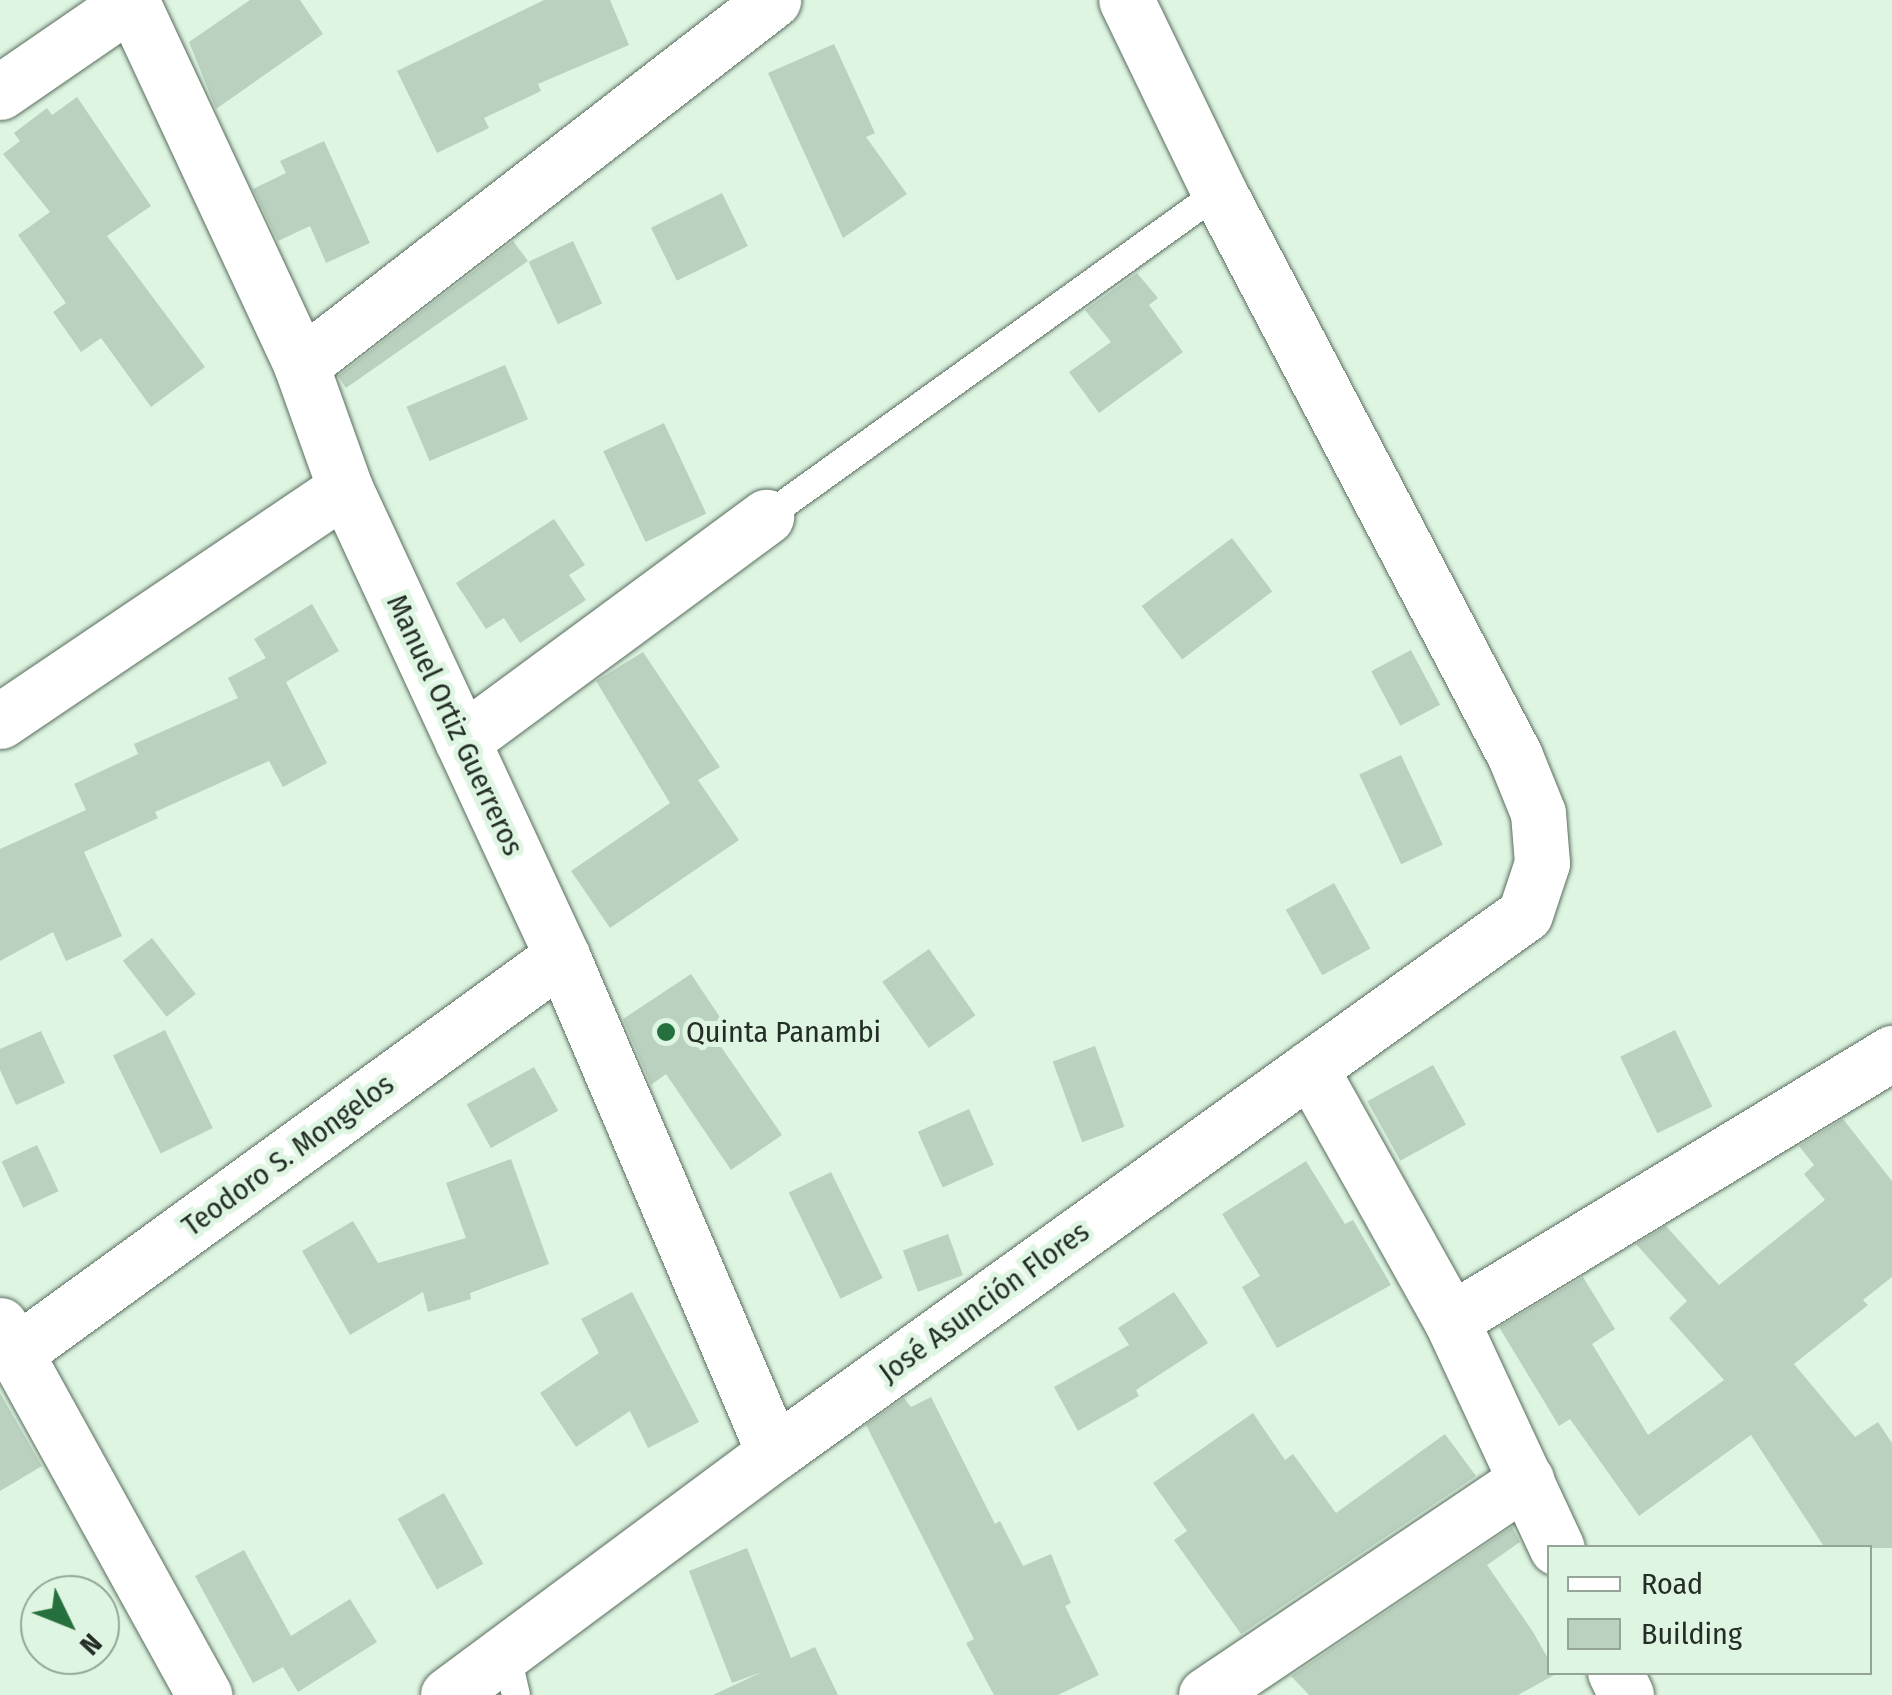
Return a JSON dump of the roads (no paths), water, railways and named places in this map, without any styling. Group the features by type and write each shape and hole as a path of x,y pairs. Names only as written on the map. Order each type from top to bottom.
{"street":[{"path":"301,365 773,0"},
{"path":"1126,0 1219,192"},
{"path":"0,92 131,1"},
{"name":"Manuel Ortiz Guerreros","path":"131,1 301,365 346,488 562,956 774,1453"},
{"name":"José Asunción Flores","path":"448,1695 511,1673 774,1453 1525,914 1542,863 1538,813 1515,756 1219,192"},
{"path":"0,721 346,488"},
{"path":"462,741 766,517"},
{"name":"Teodoro S. Mongelos","path":"8,1339 562,956"},
{"path":"1452,1320 1892,1053"},
{"path":"1310,1068 1452,1320 1557,1545"},
{"path":"8,1339 204,1695"},
{"path":"1206,1695 1526,1480"}],"lane":[{"path":"766,517 1219,192"}],"place":[{"name":"Quinta Panambi","path":"666,1032"}]}
